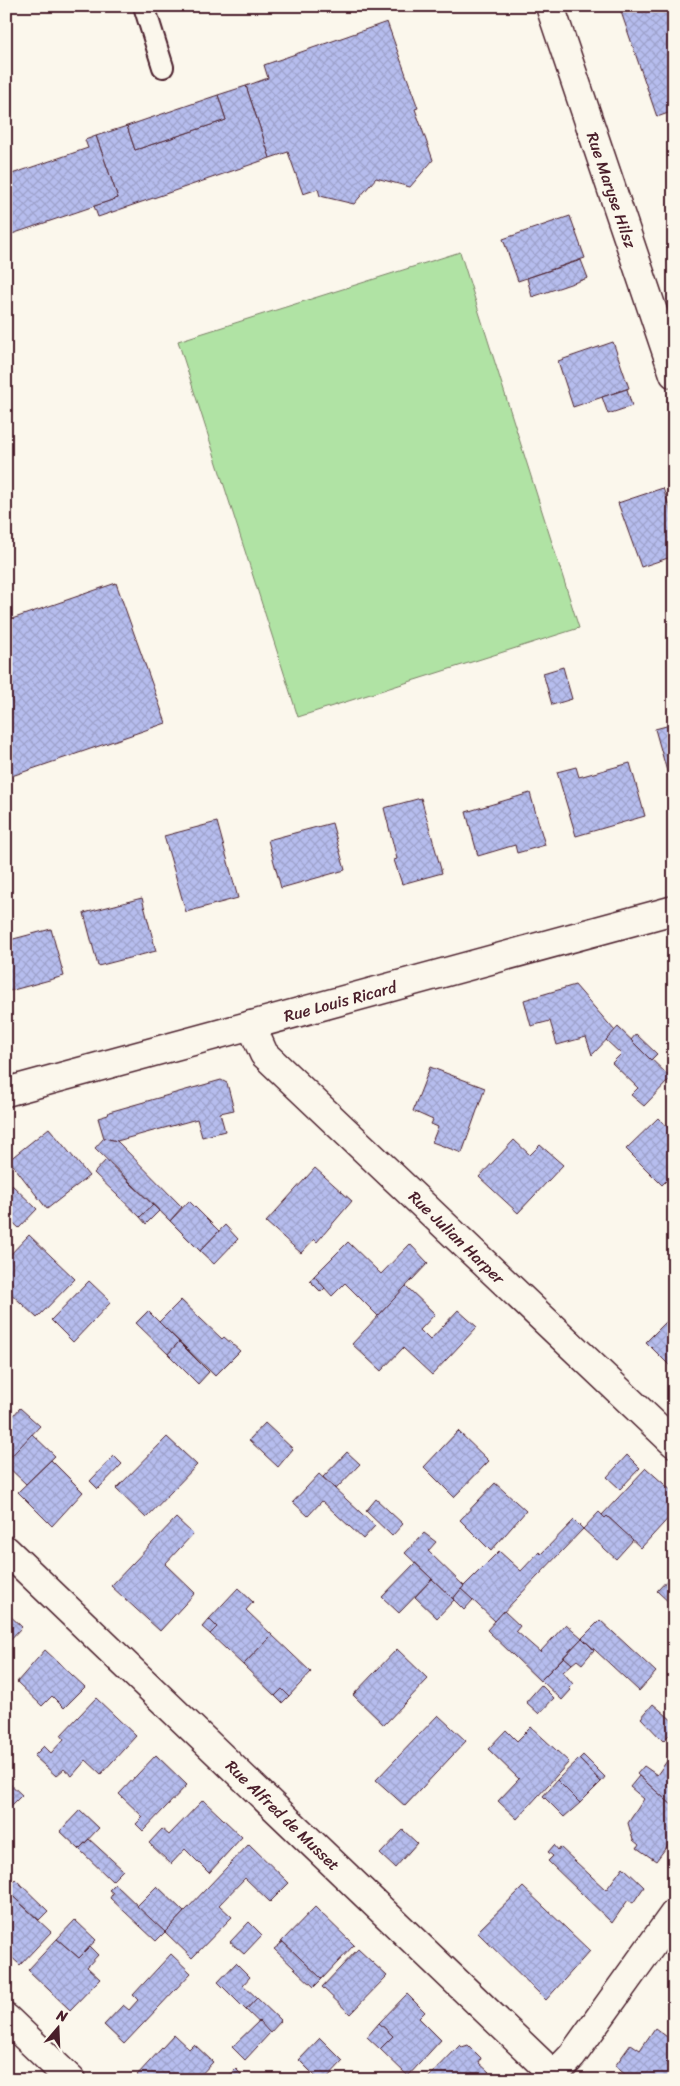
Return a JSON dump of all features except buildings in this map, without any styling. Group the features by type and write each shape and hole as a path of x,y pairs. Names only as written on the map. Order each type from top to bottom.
{"street":[{"name":"Rue Maryse Hilsz","path":"550,6 674,374"},
{"name":"Rue Louis Ricard","path":"6,1092 674,910"},
{"name":"Rue Julian Harper","path":"251,1025 264,1054 674,1443"},
{"name":"Rue Alfred de Musset","path":"6,1550 554,2078"},
{"path":"554,2078 572,2056 674,1914"},
{"path":"6,2018 71,2080"}],"lane":[{"path":"144,6 163,67"}],"green space":[{"path":"460,252 579,628 298,717 178,341"}]}
